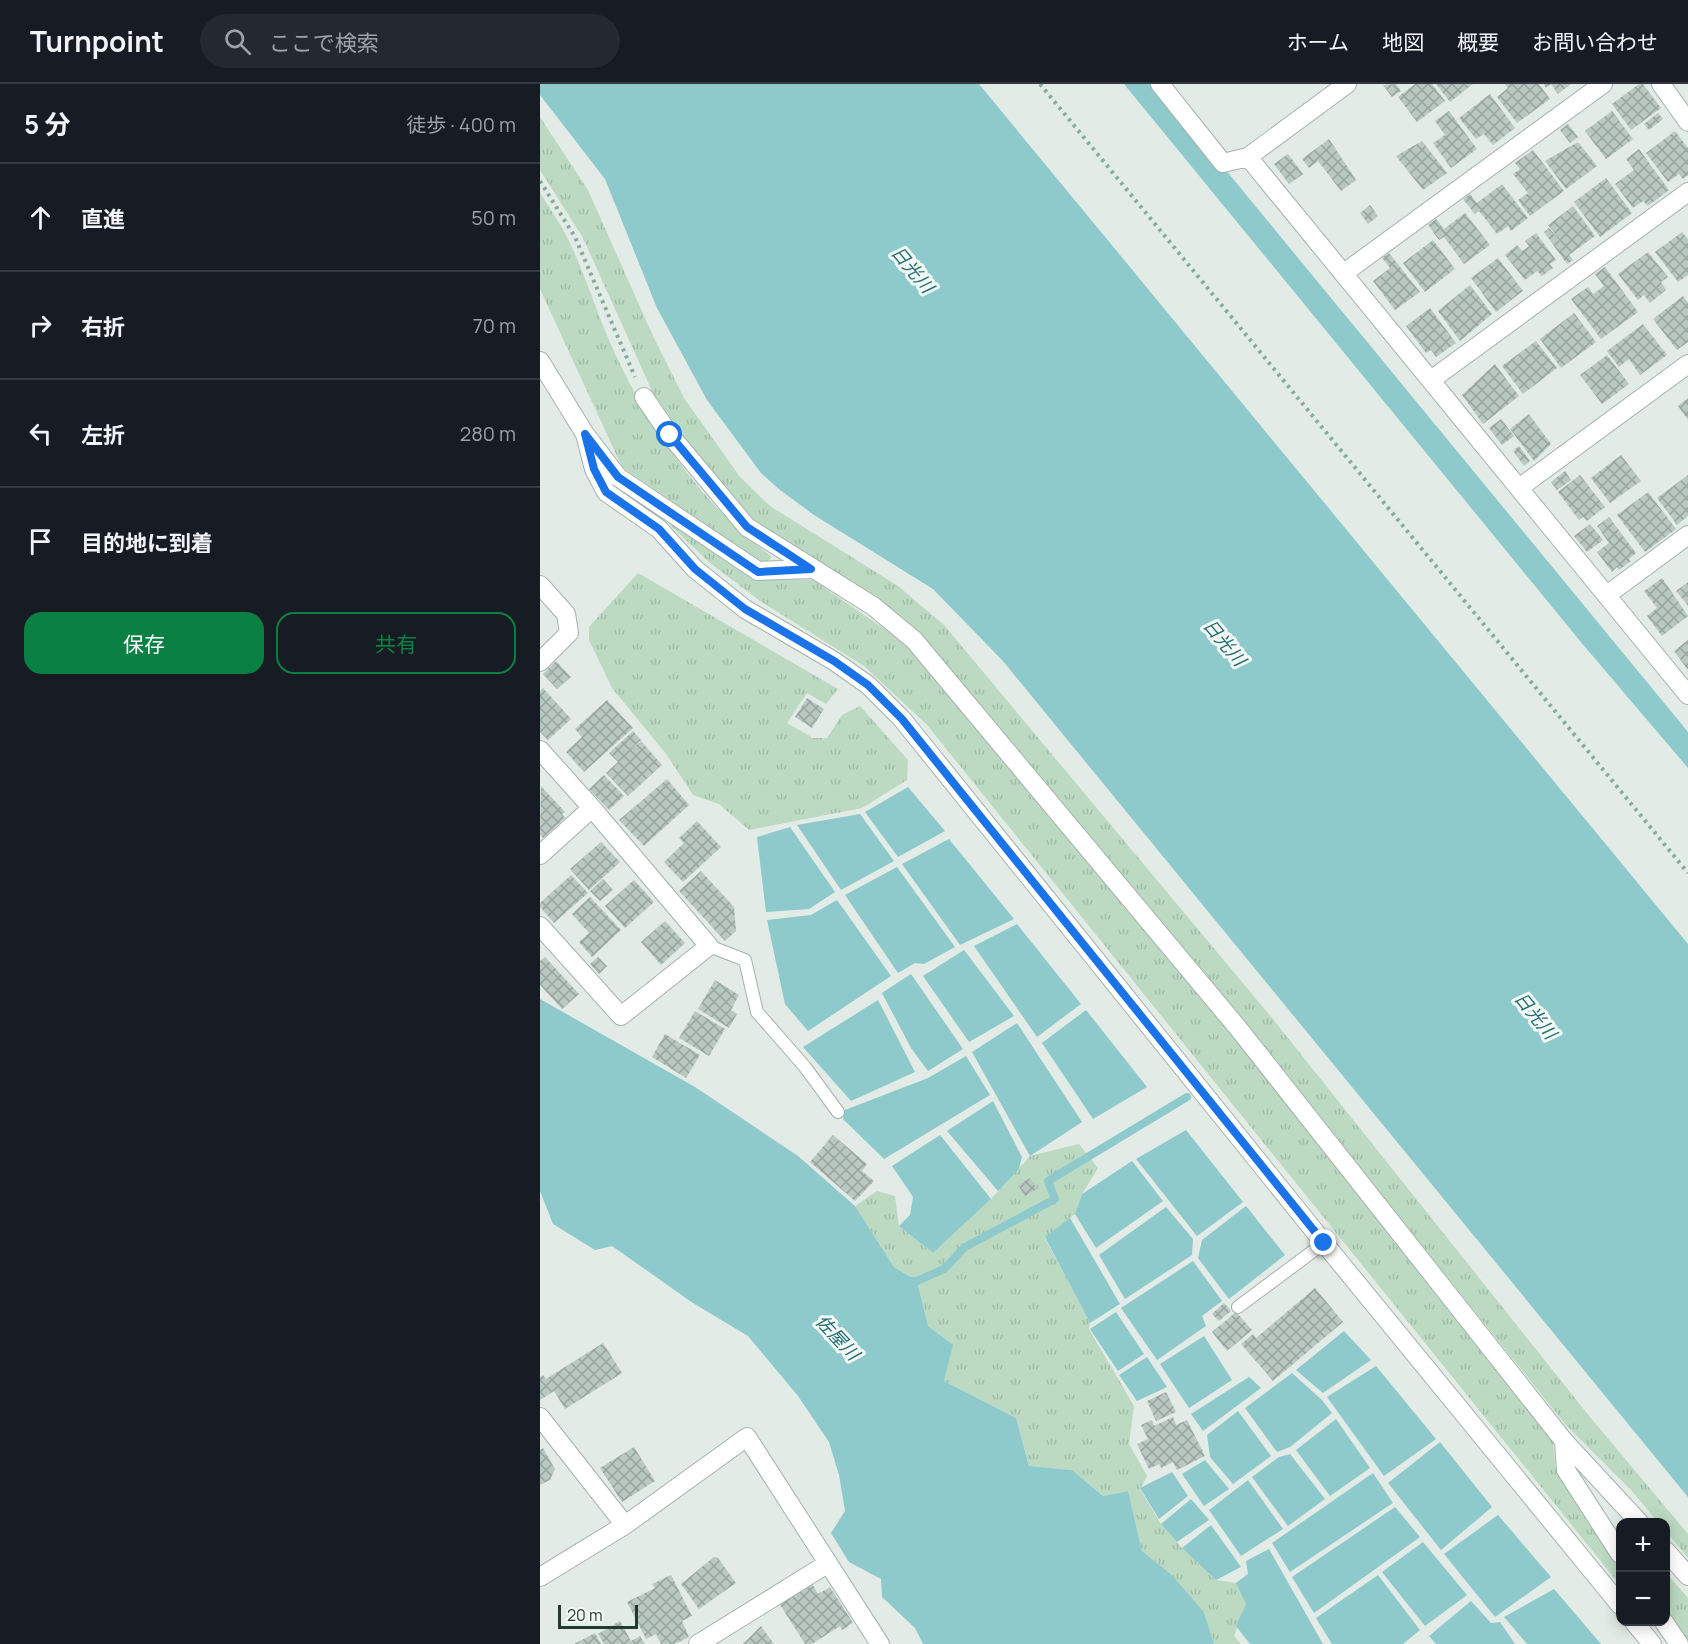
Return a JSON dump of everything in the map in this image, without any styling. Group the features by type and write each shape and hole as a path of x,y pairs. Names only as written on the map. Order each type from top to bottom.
{"street":[{"path":"1160,84 1223,163 1248,157 1347,84"},
{"path":"1344,273 1603,84"},
{"path":"1660,84 1688,122"},
{"path":"1248,157 1688,695"},
{"path":"1431,380 1688,192"},
{"path":"540,361 585,434 618,477 758,572 811,569"},
{"path":"1519,488 1688,364"},
{"path":"644,397 714,491 747,527 873,606 914,640 1238,1028 1564,1441 1635,1518"},
{"path":"585,434 594,469 606,492 659,529 695,569 745,609 834,661 868,685 902,719 1324,1243 1616,1600"},
{"path":"1607,595 1688,535"},
{"path":"540,585 566,614 569,633 540,663"},
{"path":"540,750 709,946 621,1016 540,926"},
{"path":"540,855 592,808"},
{"path":"540,1417 625,1525"},
{"path":"540,1577 625,1525 747,1437 880,1644"},
{"path":"1564,1441 1566,1470 1616,1548"},
{"path":"1670,1556 1688,1576"},
{"path":"698,1644 827,1564"},
{"path":"1637,1626 1652,1644"},
{"path":"1667,1626 1679,1644"}],"lane":[{"path":"709,946 745,960 758,1012 805,1067 838,1112"},
{"path":"1238,1307 1324,1243"}],"path":[{"path":"1040,84 1688,873"},
{"path":"540,181 575,237 644,397"}],"green space":[{"path":"540,117 588,190 652,334 684,398 740,477 770,506 898,586 944,625 1272,1018 1590,1417 1688,1534 1688,1558 1670,1536 1670,1518 1655,1518 1631,1490 1566,1425 1245,1025 923,638 753,522 719,487 652,391 583,238 540,170"},
{"path":"540,192 568,239 614,350 650,419 685,470 705,494 748,538 772,557 764,564 622,467 540,289"},
{"path":"671,520 757,579 813,580 905,643 1231,1031 1553,1442 1556,1471 1616,1564 1616,1580 927,725 864,666 760,601 710,563 670,525"},
{"path":"638,573 838,689 826,704 807,693 787,723 813,738 827,738 842,715 860,706 908,760 907,780 862,808 749,830 719,804 693,795 667,755 612,688 589,640 589,627"},
{"path":"1079,1144 1098,1168 1082,1194 1075,1214 1045,1238 1090,1323 1089,1329 1134,1406 1129,1444 1147,1476 1140,1489 1161,1524 1182,1548 1216,1580 1236,1583 1246,1603 1234,1636 1241,1644 1214,1644 1204,1612 1172,1575 1142,1551 1128,1491 1103,1496 1072,1470 1029,1466 1016,1418 944,1381 952,1345 928,1326 917,1281 894,1267 855,1206 877,1191 895,1196 899,1226 933,1253 991,1199 1030,1156"},
{"path":"1670,1578 1688,1598 1688,1643 1670,1614"}],"water":[{"name":"日光川","path":"540,84 979,84 1688,944 1688,1497 1002,660 933,589 814,515 761,473 707,400 657,308 605,179 540,95"},
{"path":"1124,84 1155,84 1688,732 1688,768 1580,641"},
{"path":"908,787 945,831 898,857 865,812"},
{"path":"860,814 894,861 841,890 797,825"},
{"path":"790,827 835,892 809,909 766,912 757,837"},
{"path":"949,839 1014,919 960,945 902,864"},
{"path":"897,867 955,947 924,964 915,963 898,973 845,895"},
{"path":"837,900 891,976 808,1031 785,1004 767,920 811,915"},
{"path":"1017,924 1081,1004 1037,1037 974,946"},
{"path":"964,950 1014,1016 969,1042 923,976"},
{"path":"911,974 963,1049 928,1071 911,1048 882,993"},
{"name":"佐屋川","path":"540,999 695,1087 798,1156 855,1206 894,1267 917,1281 928,1326 953,1345 944,1381 1016,1418 1029,1466 1072,1470 1103,1496 1128,1491 1142,1551 1172,1575 1204,1612 1214,1644 923,1644 915,1628 882,1597 881,1579 849,1562 831,1533 845,1511 839,1475 829,1442 798,1396 748,1336 693,1303 612,1246 595,1250 553,1224 540,1191"},
{"path":"878,1000 915,1072 851,1101 803,1047"},
{"path":"1086,1010 1147,1087 1093,1119 1042,1043"},
{"path":"1017,1023 1082,1122 1030,1156 972,1052"},
{"path":"966,1056 990,1095 884,1159 843,1119 845,1110 928,1078"},
{"path":"993,1101 1022,1157 1019,1169 998,1191 947,1131"},
{"path":"1186,1130 1243,1202 1197,1236 1136,1159"},
{"path":"940,1135 991,1199 933,1253 899,1226 910,1215 913,1197 892,1166"},
{"path":"1132,1161 1163,1201 1096,1248 1075,1214 1082,1194"},
{"path":"1246,1206 1285,1255 1229,1299 1198,1258 1202,1240"},
{"path":"1166,1207 1193,1239 1192,1255 1125,1299 1099,1255"},
{"path":"1070,1218 1120,1304 1090,1323 1045,1237"},
{"path":"1193,1261 1222,1301 1202,1316 1206,1326 1157,1360 1121,1308"},
{"path":"1116,1312 1144,1354 1118,1371 1090,1329"},
{"path":"1344,1331 1371,1360 1323,1393 1296,1370"},
{"path":"1204,1336 1232,1380 1189,1408 1160,1364"},
{"path":"1147,1357 1167,1387 1137,1401 1119,1375"},
{"path":"1376,1366 1436,1439 1384,1476 1327,1397"},
{"path":"1292,1373 1322,1400 1332,1413 1290,1447 1277,1452 1245,1408"},
{"path":"1249,1377 1261,1388 1203,1431 1191,1414"},
{"path":"1238,1411 1271,1456 1233,1484 1210,1457 1207,1435"},
{"path":"1336,1419 1370,1468 1330,1496 1296,1450"},
{"path":"1440,1442 1492,1507 1441,1550 1388,1483"},
{"path":"1290,1454 1325,1499 1288,1526 1252,1477 1279,1457"},
{"path":"1205,1460 1229,1489 1204,1506 1182,1474"},
{"path":"1172,1472 1188,1496 1159,1519 1140,1488"},
{"path":"1373,1473 1393,1503 1290,1572 1272,1543"},
{"path":"1248,1480 1283,1529 1241,1556 1209,1510"},
{"path":"1191,1499 1209,1520 1177,1542 1161,1524"},
{"path":"1395,1507 1420,1537 1314,1613 1292,1577"},
{"path":"1498,1515 1551,1577 1495,1617 1444,1554"},
{"path":"1211,1525 1241,1567 1216,1580 1182,1548"},
{"path":"1423,1542 1467,1595 1425,1626 1382,1572"},
{"path":"1269,1549 1323,1644 1250,1644 1236,1626 1246,1604 1236,1583 1248,1574 1246,1561"},
{"path":"1378,1575 1420,1630 1403,1644 1332,1644 1316,1618"},
{"path":"1554,1589 1601,1644 1527,1644 1504,1617"},
{"path":"1471,1601 1491,1623 1500,1622 1515,1644 1436,1644 1429,1636"}],"building":[{"path":"1396,84 1401,91 1392,97 1383,85"},
{"path":"1415,84 1432,84 1445,101 1417,122 1398,97"},
{"path":"1436,84 1473,84 1450,102"},
{"path":"1505,84 1539,84 1550,99 1517,123 1497,97 1508,88"},
{"path":"1551,84 1571,84 1558,94"},
{"path":"1639,84 1643,84 1661,108 1631,130 1612,104"},
{"path":"1490,94 1515,128 1493,145 1484,134 1476,139 1459,118"},
{"path":"1449,111 1477,149 1451,168 1433,143 1445,135 1435,121"},
{"path":"1612,111 1633,139 1606,159 1585,131"},
{"path":"1658,113 1663,119 1649,130 1644,124"},
{"path":"1568,124 1578,137 1570,143 1560,130"},
{"path":"1675,131 1688,148 1688,175 1683,179 1679,174 1668,182 1646,153"},
{"path":"1329,139 1356,180 1341,191 1318,161 1309,168 1302,159"},
{"path":"1422,141 1447,173 1423,190 1396,156"},
{"path":"1578,142 1597,166 1566,189 1545,161"},
{"path":"1639,149 1669,190 1648,206 1643,201 1633,208 1615,184 1634,170 1626,159"},
{"path":"1533,150 1564,191 1530,216 1518,200 1528,193 1513,174 1520,169 1515,163"},
{"path":"1288,154 1303,174 1289,184 1274,164"},
{"path":"1606,178 1632,213 1600,237 1574,202"},
{"path":"1502,184 1528,218 1511,231 1508,226 1497,234 1479,211 1475,214 1463,199 1470,194 1477,203"},
{"path":"1370,205 1378,216 1368,224 1360,213"},
{"path":"1573,206 1595,236 1569,255 1573,260 1567,264 1544,232 1549,228 1562,244 1548,225"},
{"path":"1465,213 1490,245 1464,264 1444,237 1439,240 1428,225 1436,219 1444,229"},
{"path":"1682,232 1688,239 1688,275 1678,282 1655,252"},
{"path":"1536,233 1556,260 1550,264 1553,268 1542,276 1537,271 1525,280 1505,255 1517,245 1522,251 1529,246 1525,241"},
{"path":"1433,240 1455,269 1425,292 1403,263"},
{"path":"1648,252 1668,277 1661,282 1666,290 1650,303 1644,295 1638,300 1618,274"},
{"path":"1389,253 1420,292 1395,310 1373,281 1390,268 1382,258"},
{"path":"1498,258 1523,291 1496,312 1471,278"},
{"path":"1605,267 1638,312 1601,339 1571,299 1588,287 1593,294 1604,286 1595,274"},
{"path":"1470,285 1492,314 1460,341 1438,311"},
{"path":"1683,296 1688,303 1688,342 1677,350 1653,319"},
{"path":"1430,308 1456,343 1436,357 1431,350 1426,353 1406,326"},
{"path":"1574,313 1596,342 1561,368 1540,339"},
{"path":"1643,324 1667,355 1640,375 1629,359 1619,367 1607,351"},
{"path":"1536,341 1557,368 1523,394 1502,366"},
{"path":"1607,355 1629,384 1602,404 1580,375"},
{"path":"1495,364 1519,396 1483,424 1462,395"},
{"path":"1688,398 1688,420 1678,406"},
{"path":"1529,414 1551,444 1534,461 1510,429"},
{"path":"1501,419 1514,436 1502,445 1489,428"},
{"path":"1519,446 1530,461 1524,466 1513,451"},
{"path":"1621,455 1641,481 1610,503 1591,478"},
{"path":"1565,471 1571,480 1557,490 1551,482"},
{"path":"1580,475 1605,507 1587,521 1583,517 1579,520 1558,492"},
{"path":"1688,475 1688,516 1677,525 1657,498"},
{"path":"1648,492 1676,529 1645,552 1617,515"},
{"path":"1609,517 1636,553 1629,559 1631,561 1619,570 1617,567 1612,572 1597,552 1609,543 1597,526"},
{"path":"1590,524 1603,540 1587,552 1574,536"},
{"path":"1662,578 1688,616 1662,636 1647,616 1657,608 1644,591"},
{"path":"1688,582 1688,606 1676,591"},
{"path":"1688,640 1688,670 1674,651"},
{"path":"556,661 571,677 557,689 543,674"},
{"path":"543,688 571,719 548,740 540,732 540,691"},
{"path":"807,698 824,709 812,728 795,717"},
{"path":"607,700 633,728 584,772 566,752 582,737 575,729"},
{"path":"633,731 641,740 626,753 641,741 662,765 628,796 606,773 618,762 609,753"},
{"path":"604,775 624,796 609,810 589,789"},
{"path":"667,779 689,805 644,846 619,820"},
{"path":"541,786 565,812 562,814 565,818 543,838 540,835"},
{"path":"697,821 721,847 683,882 664,862 684,843 679,838"},
{"path":"601,842 620,862 589,890 570,869"},
{"path":"701,871 734,907 736,931 725,941 679,891"},
{"path":"571,875 588,893 554,923 540,907 540,903"},
{"path":"603,879 613,890 600,901 590,891"},
{"path":"634,880 654,902 625,928 605,906"},
{"path":"590,897 621,930 592,957 579,942 589,933 572,914"},
{"path":"665,921 685,943 661,965 641,942"},
{"path":"545,957 579,994 562,1009 540,985 540,961"},
{"path":"598,957 607,966 599,974 590,964"},
{"path":"715,980 739,995 731,1010 737,1014 729,1028 698,1009"},
{"path":"695,1011 725,1029 709,1056 679,1038"},
{"path":"665,1034 700,1055 686,1078 652,1057"},
{"path":"833,1135 867,1164 862,1171 874,1181 855,1201 810,1162"},
{"path":"1030,1178 1037,1189 1025,1196 1018,1185"},
{"path":"1315,1288 1343,1322 1273,1381 1241,1344 1253,1334 1256,1338"},
{"path":"1224,1303 1231,1311 1219,1321 1212,1314"},
{"path":"1236,1312 1252,1330 1227,1351 1212,1332"},
{"path":"603,1343 622,1373 565,1409 554,1391 540,1400 540,1377 543,1375 546,1379"},
{"path":"1166,1392 1176,1412 1156,1421 1147,1401"},
{"path":"1173,1417 1176,1425 1187,1420 1205,1456 1177,1470 1173,1462 1161,1468 1159,1464 1149,1469 1137,1444 1148,1439 1141,1425 1152,1420 1154,1426"},
{"path":"634,1447 655,1481 622,1502 600,1468"},
{"path":"543,1448 555,1469 550,1480 540,1485 540,1450"},
{"path":"714,1557 718,1558 736,1583 699,1609 681,1584"},
{"path":"671,1575 692,1616 682,1621 689,1637 675,1644 661,1644 656,1634 646,1639 627,1602 655,1588 652,1584"},
{"path":"811,1582 818,1594 830,1587 853,1623 842,1630 840,1626 812,1644 805,1644 779,1603"},
{"path":"620,1621 631,1641 640,1636 645,1644 604,1644 598,1634"},
{"path":"761,1626 774,1644 743,1644"},
{"path":"595,1633 601,1644 574,1644"}],"waterway":[{"path":"907,1281 917,1281 944,1269 965,1247 1055,1199 1048,1181 1187,1097"}],"route":[{"path":"670,435 714,491 747,527 811,569 758,572 618,477 585,434 594,469 606,492 659,529 695,569 745,609 834,661 868,685 902,719 1324,1243"}]}
